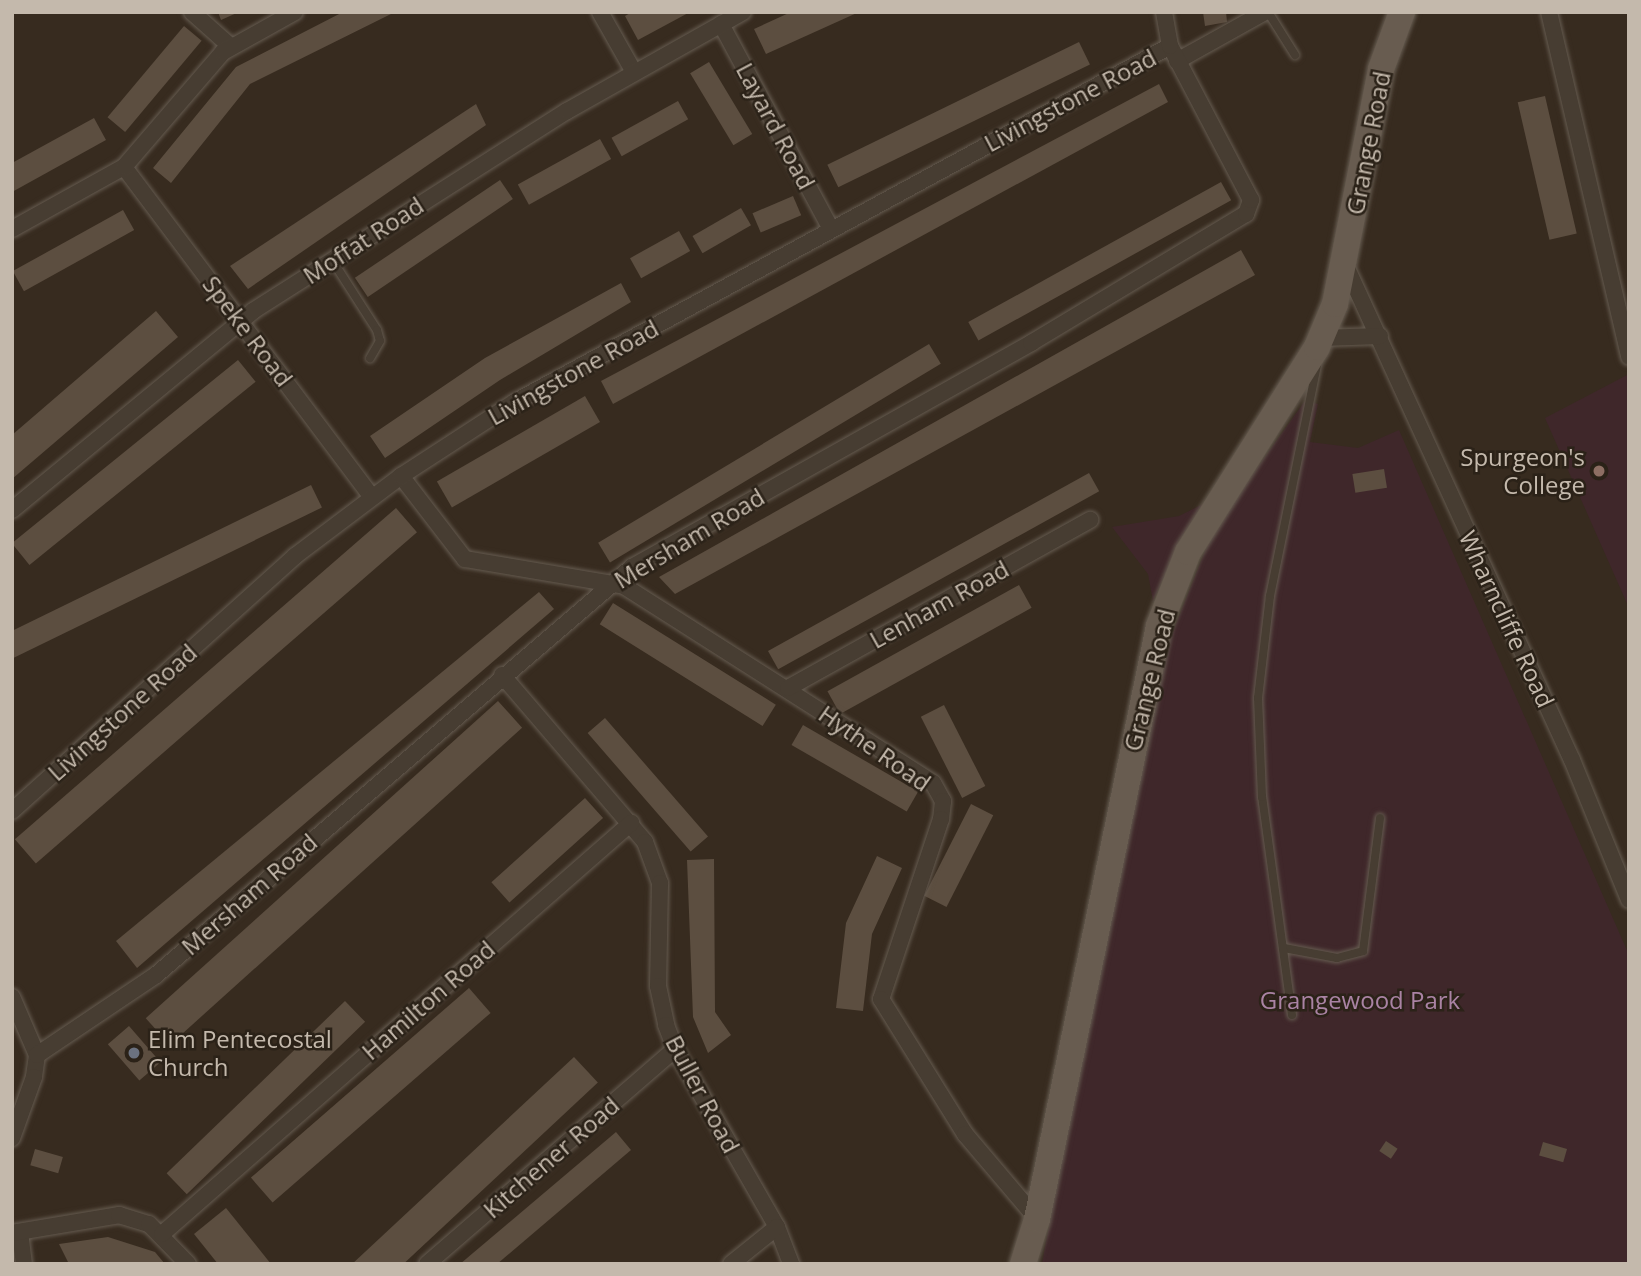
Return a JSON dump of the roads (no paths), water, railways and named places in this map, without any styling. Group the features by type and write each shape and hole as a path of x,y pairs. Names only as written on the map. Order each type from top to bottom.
{"main road":[{"name":"Grange Road","path":"1023,1264 1037,1219 1159,626 1188,552 1319,343 1345,264 1381,69 1395,14"}],"street":[{"path":"192,12 230,46"},
{"path":"12,229 124,167 230,46 295,12"},
{"path":"600,12 634,72"},
{"name":"Moffat Road","path":"12,510 241,322 332,261 634,72 743,12"},
{"name":"Livingstone Road","path":"12,811 295,556 371,496 515,402 831,229 1173,53 1164,12"},
{"path":"1173,53 1267,12"},
{"path":"1549,12 1629,357"},
{"name":"Layard Road","path":"721,23 831,229"},
{"name":"Mersham Road","path":"37,1055 146,983 613,582 1246,214 1251,200 1173,53"},
{"name":"Speke Road","path":"124,167 371,496"},
{"name":"Wharncliffe Road","path":"1345,264 1572,760 1629,900"},
{"path":"1319,343 1380,336"},
{"name":"Hythe Road","path":"401,476 465,559 613,582 788,688 933,783 943,801 941,819 881,999 965,1134 1037,1219"},
{"name":"Lenham Road","path":"788,688 1090,520"},
{"name":"Buller Road","path":"502,675 645,842 660,883 658,986 674,1049 777,1227 791,1264"},
{"name":"Hamilton Road","path":"162,1234 631,823"},
{"path":"12,997 37,1055 34,1077 12,1138"},
{"name":"Kitchener Road","path":"428,1264 674,1049"},
{"path":"24,1264 16,1232 88,1217 119,1215 162,1234 188,1264"},
{"path":"731,1264 777,1227"}],"lane":[{"path":"1267,12 1295,55"},
{"path":"332,261 377,330 380,341 370,358"},
{"path":"1292,1015 1261,786 1258,698 1270,596 1317,383 1319,343"},
{"path":"1284,948 1337,958 1363,951 1380,818"}],"place":[{"name":"Spurgeon's College","path":"1599,471"},
{"name":"Elim Pentecostal Church","path":"134,1053"}],"park label":[{"name":"Grangewood Park","path":"1360,1000"}]}
